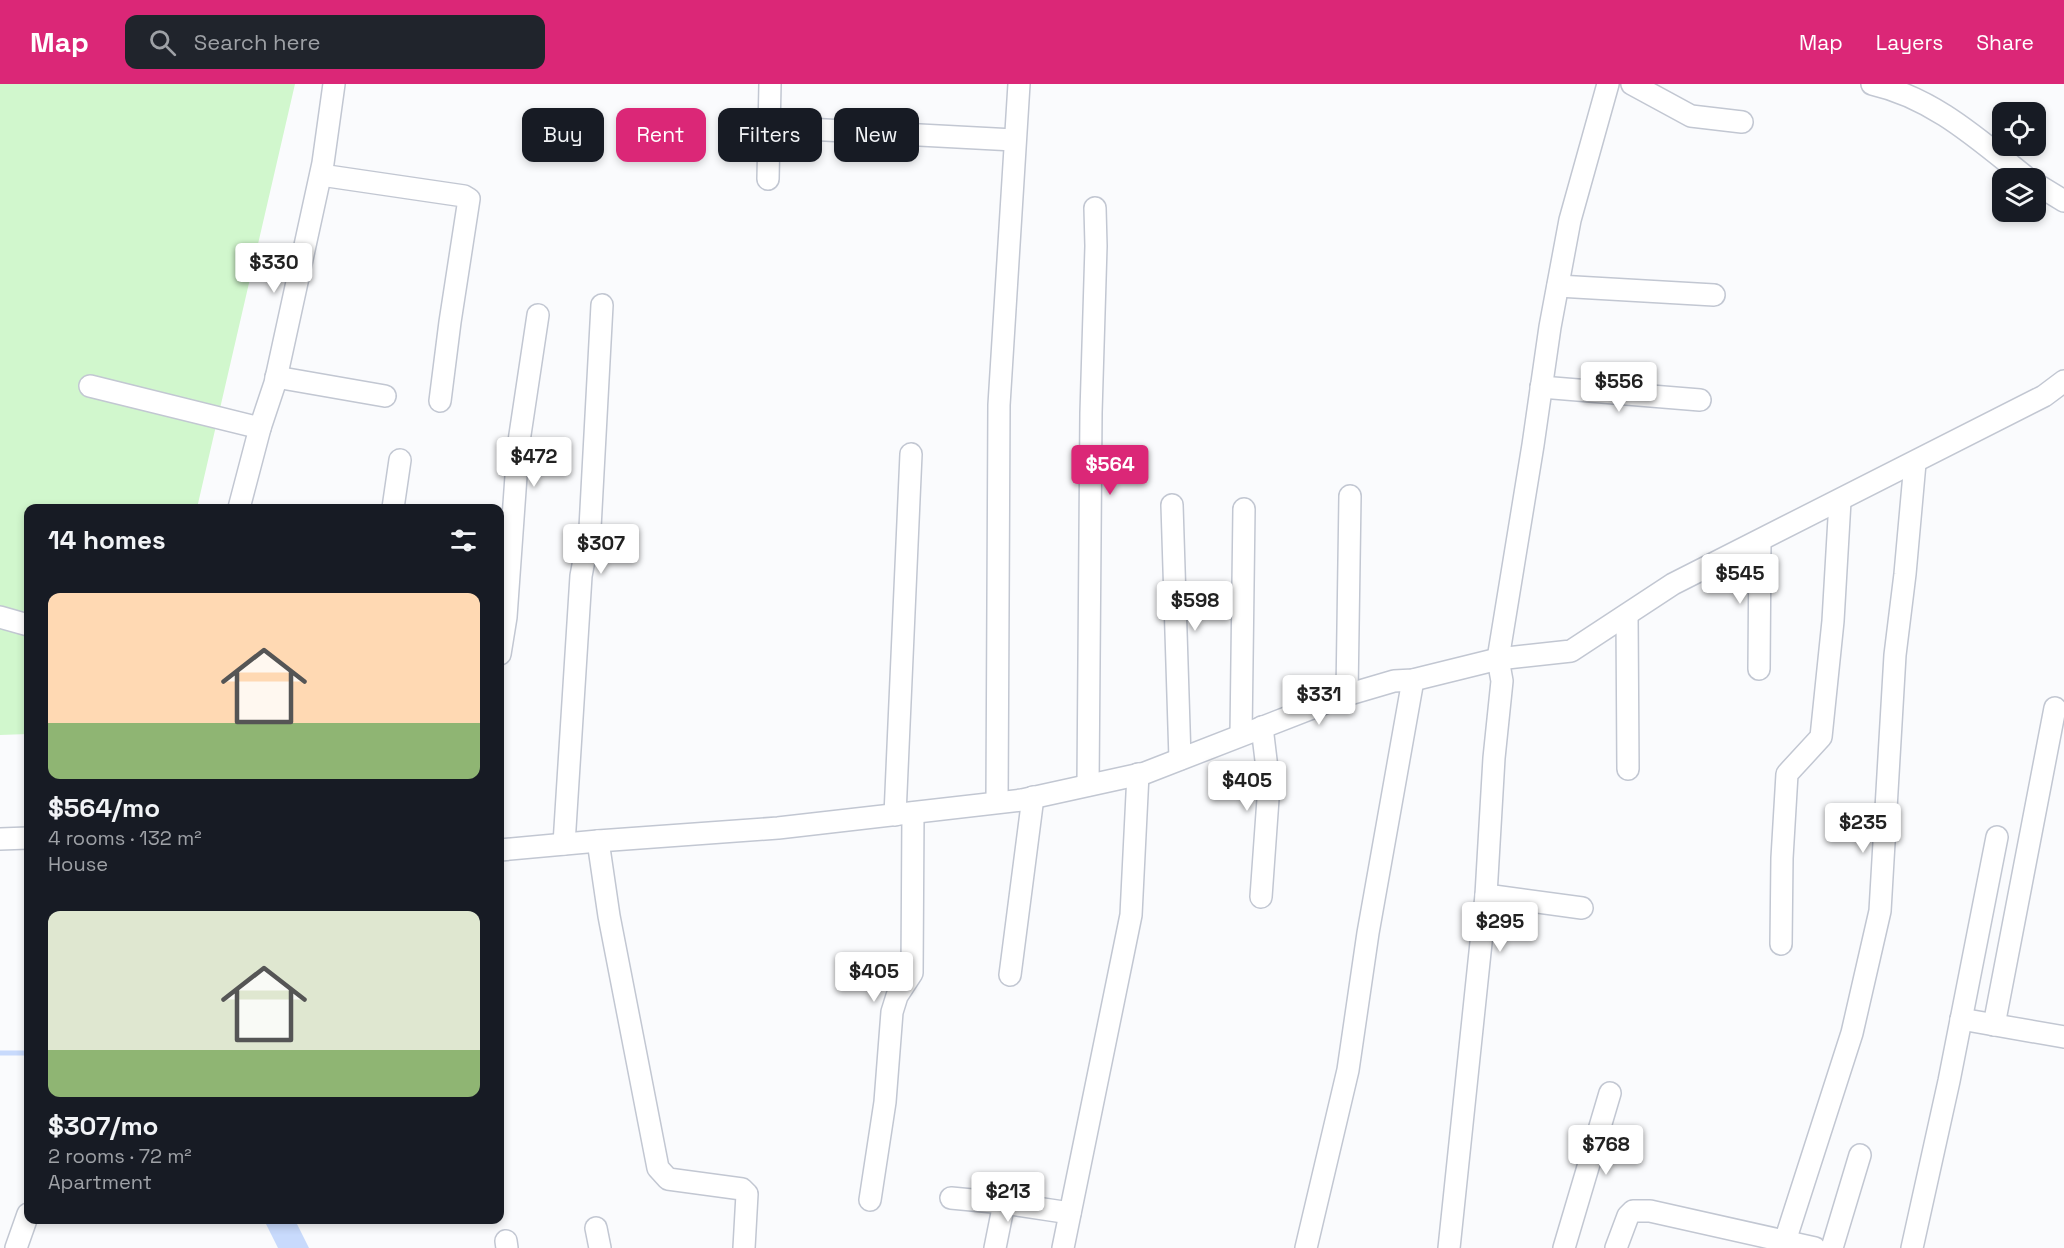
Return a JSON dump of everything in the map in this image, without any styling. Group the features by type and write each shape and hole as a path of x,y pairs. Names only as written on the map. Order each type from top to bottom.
{"street":[{"path":"240,504 276,377 321,175 334,84"},
{"path":"769,108 770,84"},
{"path":"997,802 999,405 1018,84"},
{"path":"1449,1248 1486,895 1494,758 1502,681 1498,659 1570,220 1608,84"},
{"path":"1632,84 1691,116 1743,122"},
{"path":"1872,84 1894,89 1916,98 1952,119 2014,168"},
{"path":"822,130 1014,140"},
{"path":"768,162 768,179"},
{"path":"321,175 465,196 469,199 440,401"},
{"path":"2046,190 2064,201"},
{"path":"1088,785 1090,413 1096,246 1095,208"},
{"path":"1558,286 1714,296"},
{"path":"564,844 581,576 590,528 602,305"},
{"path":"504,629 518,448 538,315"},
{"path":"276,377 386,396"},
{"path":"504,850 778,828 1033,797 1138,774 1347,694 1394,681 1413,680 1498,659 1571,651 1673,584 1915,463 2044,396 2064,381"},
{"path":"90,386 260,428"},
{"path":"1541,387 1700,400"},
{"path":"870,1200 885,1102 892,1012 897,996 912,973 904,814 911,454"},
{"path":"394,504 400,460"},
{"path":"1785,1241 1852,1033 1880,911 1895,655 1915,463"},
{"path":"1347,694 1350,496"},
{"path":"1780,944 1787,774 1821,737 1833,621 1840,501"},
{"path":"1172,506 1180,759"},
{"path":"1241,735 1244,509"},
{"path":"1759,669 1760,541"},
{"path":"1627,615 1628,769"},
{"path":"0,617 24,624"},
{"path":"1306,1248 1348,1070 1368,933 1413,680"},
{"path":"1994,1025 2055,708"},
{"path":"1261,897 1269,785 1262,727"},
{"path":"1063,1248 1131,915 1138,774"},
{"path":"1010,975 1033,797"},
{"path":"1917,1247 1997,837"},
{"path":"0,839 24,838"},
{"path":"598,841 609,916 658,1168 668,1179 742,1189 747,1194 744,1248"},
{"path":"1486,895 1582,908"},
{"path":"1961,1019 2064,1037"},
{"path":"1564,1248 1610,1093"},
{"path":"1832,1248 1860,1155"},
{"path":"951,1198 1070,1213"},
{"path":"995,1248 1004,1203"},
{"path":"1616,1248 1628,1216 1633,1211 1650,1211 1815,1248"},
{"path":"16,1248 24,1224"}],"green space":[{"path":"0,84 295,84 198,504 24,504 24,734 0,735"}],"water":[{"path":"266,1224 297,1224 309,1248 278,1248"}],"waterway":[{"path":"0,1053 24,1053"}]}
